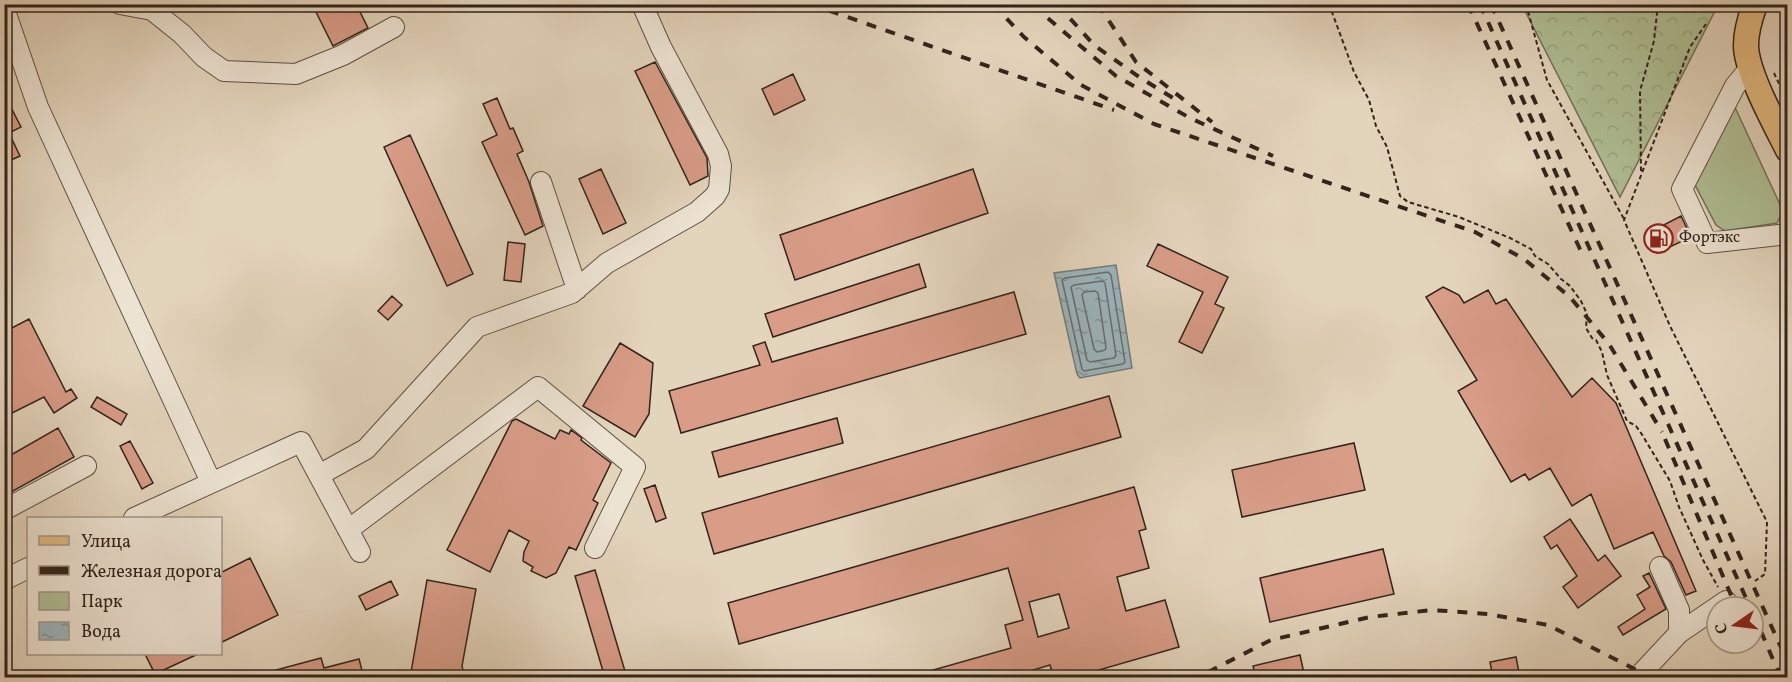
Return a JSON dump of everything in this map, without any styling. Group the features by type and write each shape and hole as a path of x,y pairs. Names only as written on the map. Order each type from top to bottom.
{"main road":[{"path":"1755,4 1747,26 1746,47 1760,67 1788,150"}],"street":[{"path":"120,4 152,10 182,34 204,57 224,71 296,74 343,55 394,27"},
{"path":"319,475 366,449 477,327 572,293 607,263 697,212 715,196 721,166 717,154 661,47 642,4"},
{"path":"4,8 38,107 211,482"},
{"path":"1760,67 1735,86 1682,189 1707,243 1788,234"},
{"path":"541,182 577,289"},
{"path":"348,530 538,387 634,467 595,548"},
{"path":"138,517 301,442 360,552"},
{"path":"4,510 86,466"},
{"path":"1660,567 1679,610 1679,633"},
{"path":"4,580 27,568"},
{"path":"1637,678 1679,633 1705,615"}],"path":[{"path":"1329,4 1354,72 1369,100 1376,126 1387,147 1400,196 1408,202 1459,217 1531,249 1535,256 1548,264 1570,286 1587,314 1586,328 1602,352 1607,375 1627,421 1636,426 1670,481 1703,560 1723,595"},
{"path":"1526,4 1547,80 1624,220 1670,326 1767,522 1765,574 1755,581"},
{"path":"1641,172 1640,91 1654,41 1658,4"},
{"path":"1624,220 1690,47 1706,24"},
{"path":"1760,67 1788,103"}],"green space":[{"path":"1522,5 1718,5 1620,197"},
{"path":"1733,103 1783,211 1777,223 1725,231 1716,225 1694,183"}],"water":[{"path":"1116,265 1132,368 1080,378 1077,374 1054,273"}],"building":[{"path":"312,4 356,4 368,28 333,46"},
{"path":"655,62 707,158 708,176 690,185 635,71"},
{"path":"793,74 805,100 774,115 762,89"},
{"path":"4,94 21,127 9,133 20,156 4,163"},
{"path":"497,98 510,129 513,128 523,151 517,154 543,226 525,235 482,142 497,135 483,104"},
{"path":"410,135 473,274 447,286 384,147"},
{"path":"601,169 626,223 603,234 579,179"},
{"path":"973,169 988,213 795,280 780,235"},
{"path":"1681,216 1691,237 1657,253 1648,233"},
{"path":"508,242 525,244 521,282 504,280"},
{"path":"1158,244 1228,277 1215,304 1224,308 1202,353 1179,342 1203,292 1147,266"},
{"path":"919,264 926,287 773,337 765,314"},
{"path":"1443,287 1459,295 1464,303 1488,290 1496,304 1506,299 1572,397 1592,378 1616,403 1696,591 1686,595 1671,562 1664,556 1653,532 1614,549 1591,494 1572,506 1550,468 1529,480 1525,474 1511,482 1458,391 1477,380 1426,297"},
{"path":"1014,292 1026,334 681,433 669,391 760,365 753,346 765,342 772,362"},
{"path":"392,296 402,305 388,320 378,311"},
{"path":"29,319 66,392 71,389 77,398 54,413 44,397 4,417 4,332"},
{"path":"620,343 653,363 649,414 635,437 583,406"},
{"path":"1109,396 1121,437 714,554 702,513"},
{"path":"97,397 127,414 121,425 91,407"},
{"path":"837,418 843,443 719,477 712,452"},
{"path":"516,419 555,439 560,430 569,434 571,430 611,463 593,500 598,503 576,550 569,547 556,573 546,578 531,571 533,567 523,561 529,541 509,530 490,572 447,550 512,421"},
{"path":"58,428 74,457 4,496 4,459"},
{"path":"130,441 153,483 142,489 120,446"},
{"path":"1354,443 1365,490 1242,517 1232,470"},
{"path":"655,485 666,518 656,522 644,489"},
{"path":"1134,487 1146,529 1139,531 1149,568 1117,577 1126,611 1165,600 1179,647 1071,678 1054,678 1050,665 1007,678 920,678 919,674 1011,648 1005,625 1023,620 1008,568 739,644 728,603","holes":["1059,594 1069,628 1038,637 1029,602"]},
{"path":"1570,519 1598,561 1605,555 1621,576 1578,608 1563,587 1577,576 1557,545 1551,549 1544,537"},
{"path":"1383,549 1394,594 1270,622 1260,578"},
{"path":"250,558 278,615 222,642 222,572"},
{"path":"595,570 627,678 605,678 575,576"},
{"path":"1649,573 1666,609 1623,635 1618,627 1645,609 1637,595 1650,587 1643,576"},
{"path":"427,580 476,589 462,666 465,678 410,678"},
{"path":"391,581 398,595 366,610 359,596"},
{"path":"146,655 196,655 155,674"},
{"path":"1300,655 1305,678 1256,678 1253,666"},
{"path":"1516,657 1520,678 1505,678 1504,671 1492,673 1490,662"},
{"path":"321,658 324,668 359,659 364,678 261,678 261,674"}],"railway":[{"path":"810,4 1114,110"},
{"path":"993,4 1024,37 1081,85 1154,124 1475,232 1524,259 1570,297 1609,344 1662,432"},
{"path":"1034,4 1116,76 1190,118 1273,156"},
{"path":"1057,4 1094,45 1178,101"},
{"path":"1098,4 1136,62 1212,122"},
{"path":"1468,4 1584,258"},
{"path":"1480,4 1745,595"},
{"path":"1491,4 1788,663"},
{"path":"1665,439 1731,595"},
{"path":"1189,678 1210,671 1271,640 1370,617 1432,610 1488,614 1548,625 1652,678"},
{"path":"1765,641 1781,678"}],"place":[{"name":"Фортэкс","path":"1658,238"}]}
